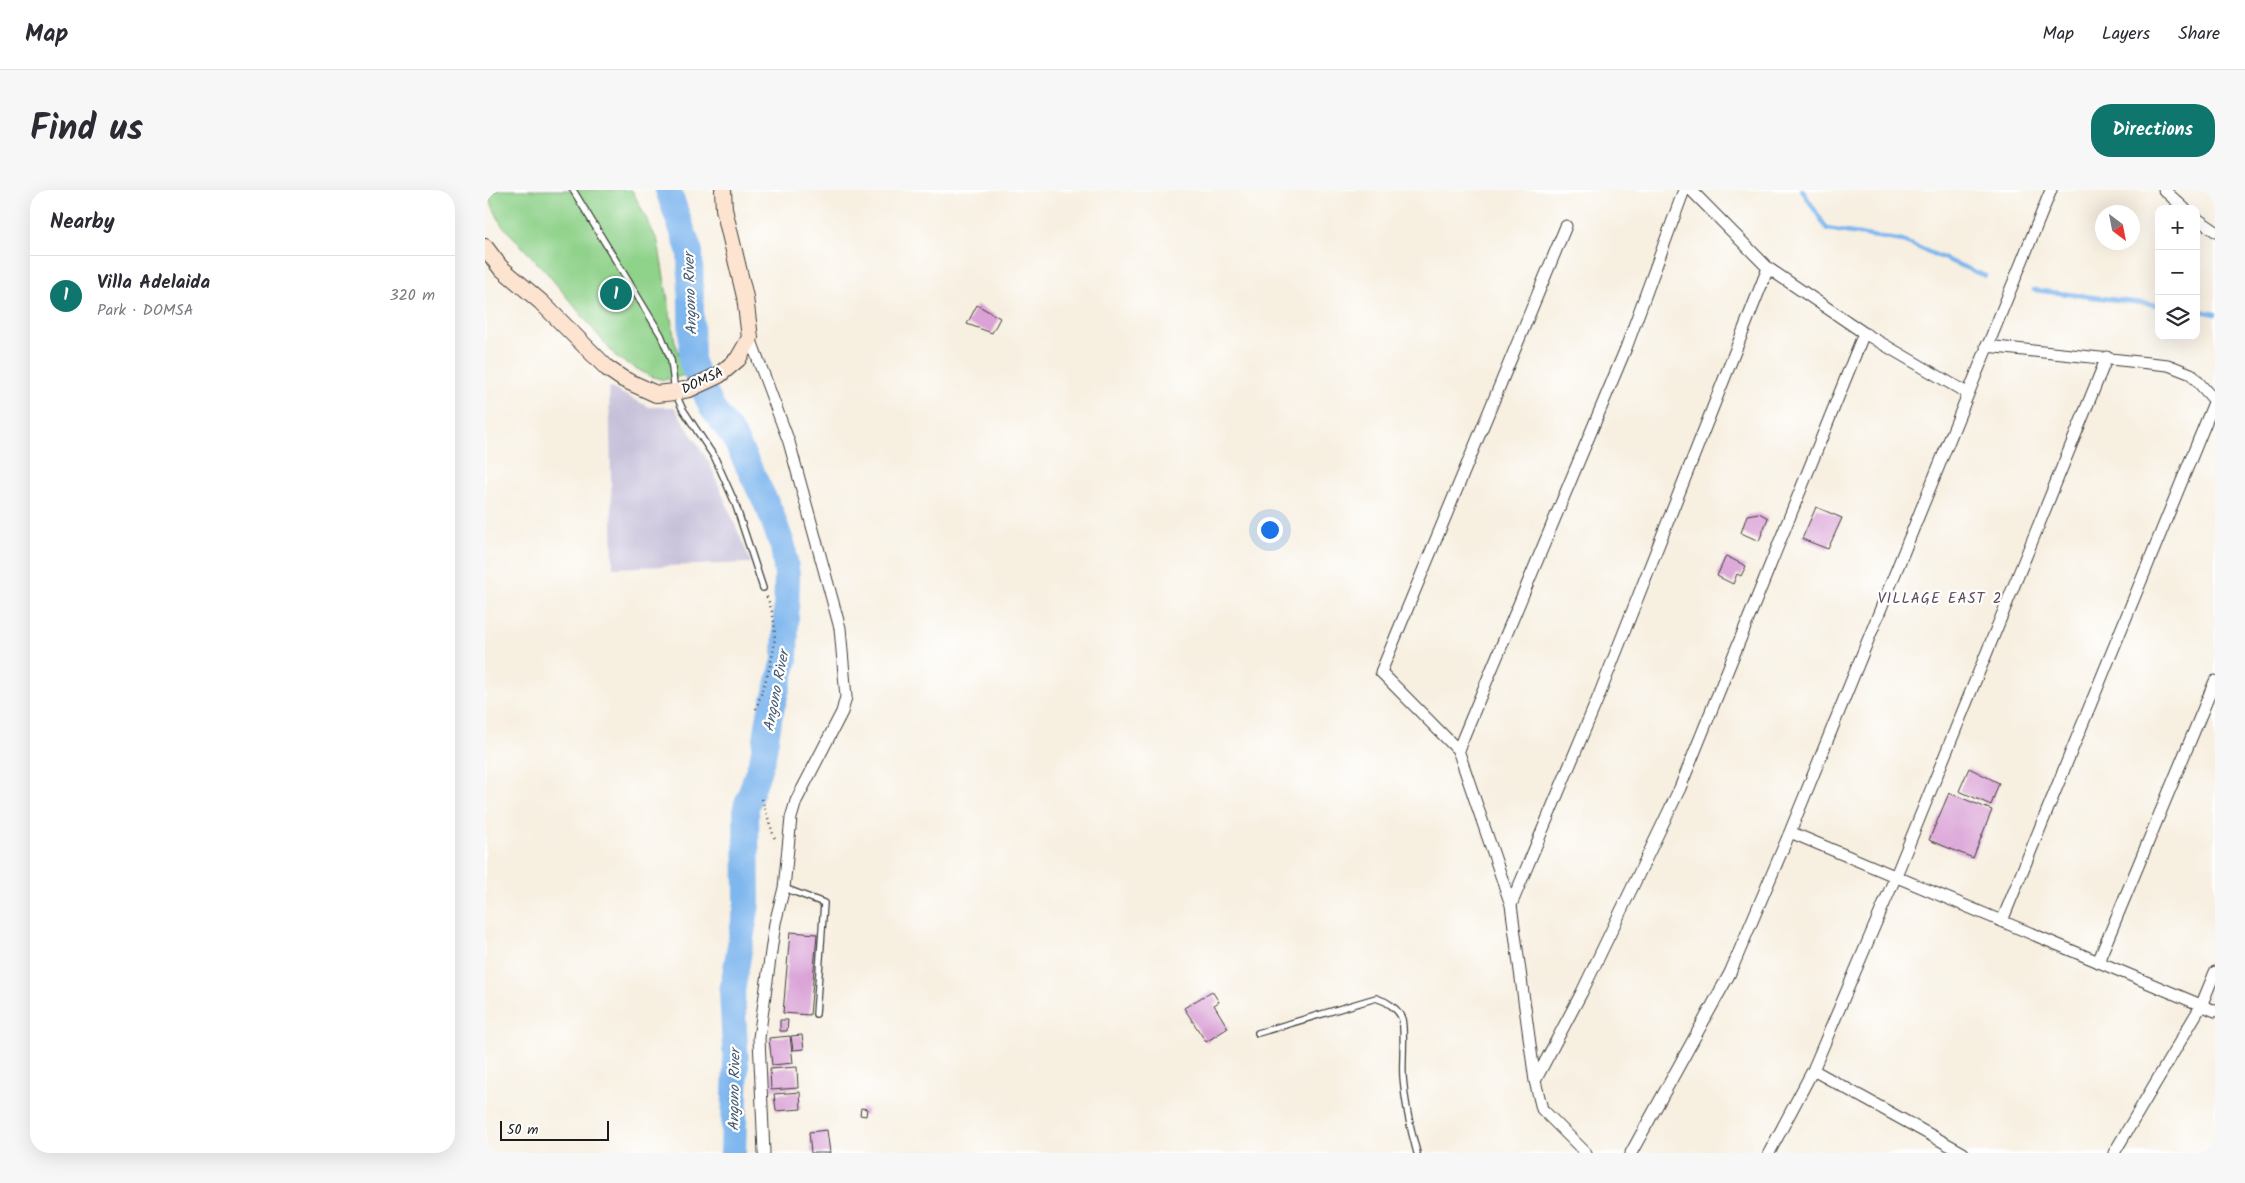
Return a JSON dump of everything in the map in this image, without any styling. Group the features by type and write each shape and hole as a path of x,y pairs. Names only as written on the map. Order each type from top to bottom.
{"main road":[{"path":"723,190 724,209 745,297 750,338"},
{"name":"DOMSA","path":"485,247 500,268 541,302 607,368 623,379 656,394 682,391 719,375 738,359 750,338"}],"street":[{"path":"1458,750 1626,348 1684,190"},
{"path":"1691,190 1768,268 1864,333 1967,393"},
{"path":"1631,1153 1730,973 1790,832 2051,190"},
{"path":"2164,190 2181,205"},
{"path":"2200,221 2215,231"},
{"path":"1566,226 1381,672 1458,750 1511,905 1535,1081 1541,1109 1586,1153"},
{"path":"1511,905 1598,698 1768,268"},
{"path":"1535,1081 1582,992 1680,788 1864,333"},
{"path":"750,338 789,442 840,628 846,697 842,712 797,802 791,818 784,888 775,923 759,1038 764,1153"},
{"path":"1986,346 2107,357 2169,365 2191,374 2215,400 2002,921"},
{"path":"1769,1153 1813,1070 1895,878 2107,357"},
{"path":"2098,962 2215,681"},
{"path":"1790,832 2215,1012"},
{"path":"2114,1153 2201,1006 2215,972"},
{"path":"1813,1070 1963,1153"}],"lane":[{"path":"573,190 661,335 682,391 682,408 719,467 735,503 763,588"},
{"path":"784,888 824,903 816,1014"},
{"path":"1258,1033 1376,998 1384,1000 1394,1007 1402,1019 1403,1078 1407,1113 1417,1153"}],"path":[{"path":"756,709 775,650 776,630 770,604 763,588"},
{"path":"762,799 775,841"}],"shaded area":[{"path":"609,387 649,407 674,407 710,464 751,563 613,568"}],"green space":[{"path":"485,190 632,190 658,242 675,342 686,375 664,380 650,376 617,358 547,273 501,224"}],"building":[{"path":"977,305 1000,318 992,333 967,324"},
{"path":"1816,507 1842,518 1828,549 1802,539"},
{"path":"1759,513 1768,518 1759,541 1741,533 1747,515"},
{"path":"1726,556 1746,566 1741,576 1737,574 1733,584 1717,576"},
{"path":"1969,768 1999,783 1991,805 1959,791"},
{"path":"1949,793 1992,810 1973,858 1929,840"},
{"path":"790,932 817,934 810,1015 783,1013"},
{"path":"1212,991 1219,1002 1214,1005 1228,1028 1206,1042 1184,1008"},
{"path":"780,1020 788,1020 787,1031 780,1031"},
{"path":"802,1035 804,1049 793,1050 791,1036"},
{"path":"790,1036 793,1063 772,1065 769,1038"},
{"path":"797,1067 798,1088 771,1090 770,1069"},
{"path":"800,1092 801,1109 776,1111 774,1094"},
{"path":"861,1108 867,1109 866,1116 860,1115"},
{"path":"827,1130 830,1153 811,1153 809,1132"}],"waterway":[{"name":"Angono River","path":"668,190 690,252 692,363 712,408 734,437 770,511 783,547 787,575 785,660 770,714 763,757 746,807 747,904 732,992 736,1065 733,1153"},
{"path":"1802,190 1827,229 1903,241 1985,276"},
{"path":"2034,290 2155,305"},
{"path":"2200,311 2215,314"}],"place":[{"name":"Villa Adelaida","path":"616,294"}],"district":[{"name":"VILLAGE EAST 2","path":"1940,598"}]}
